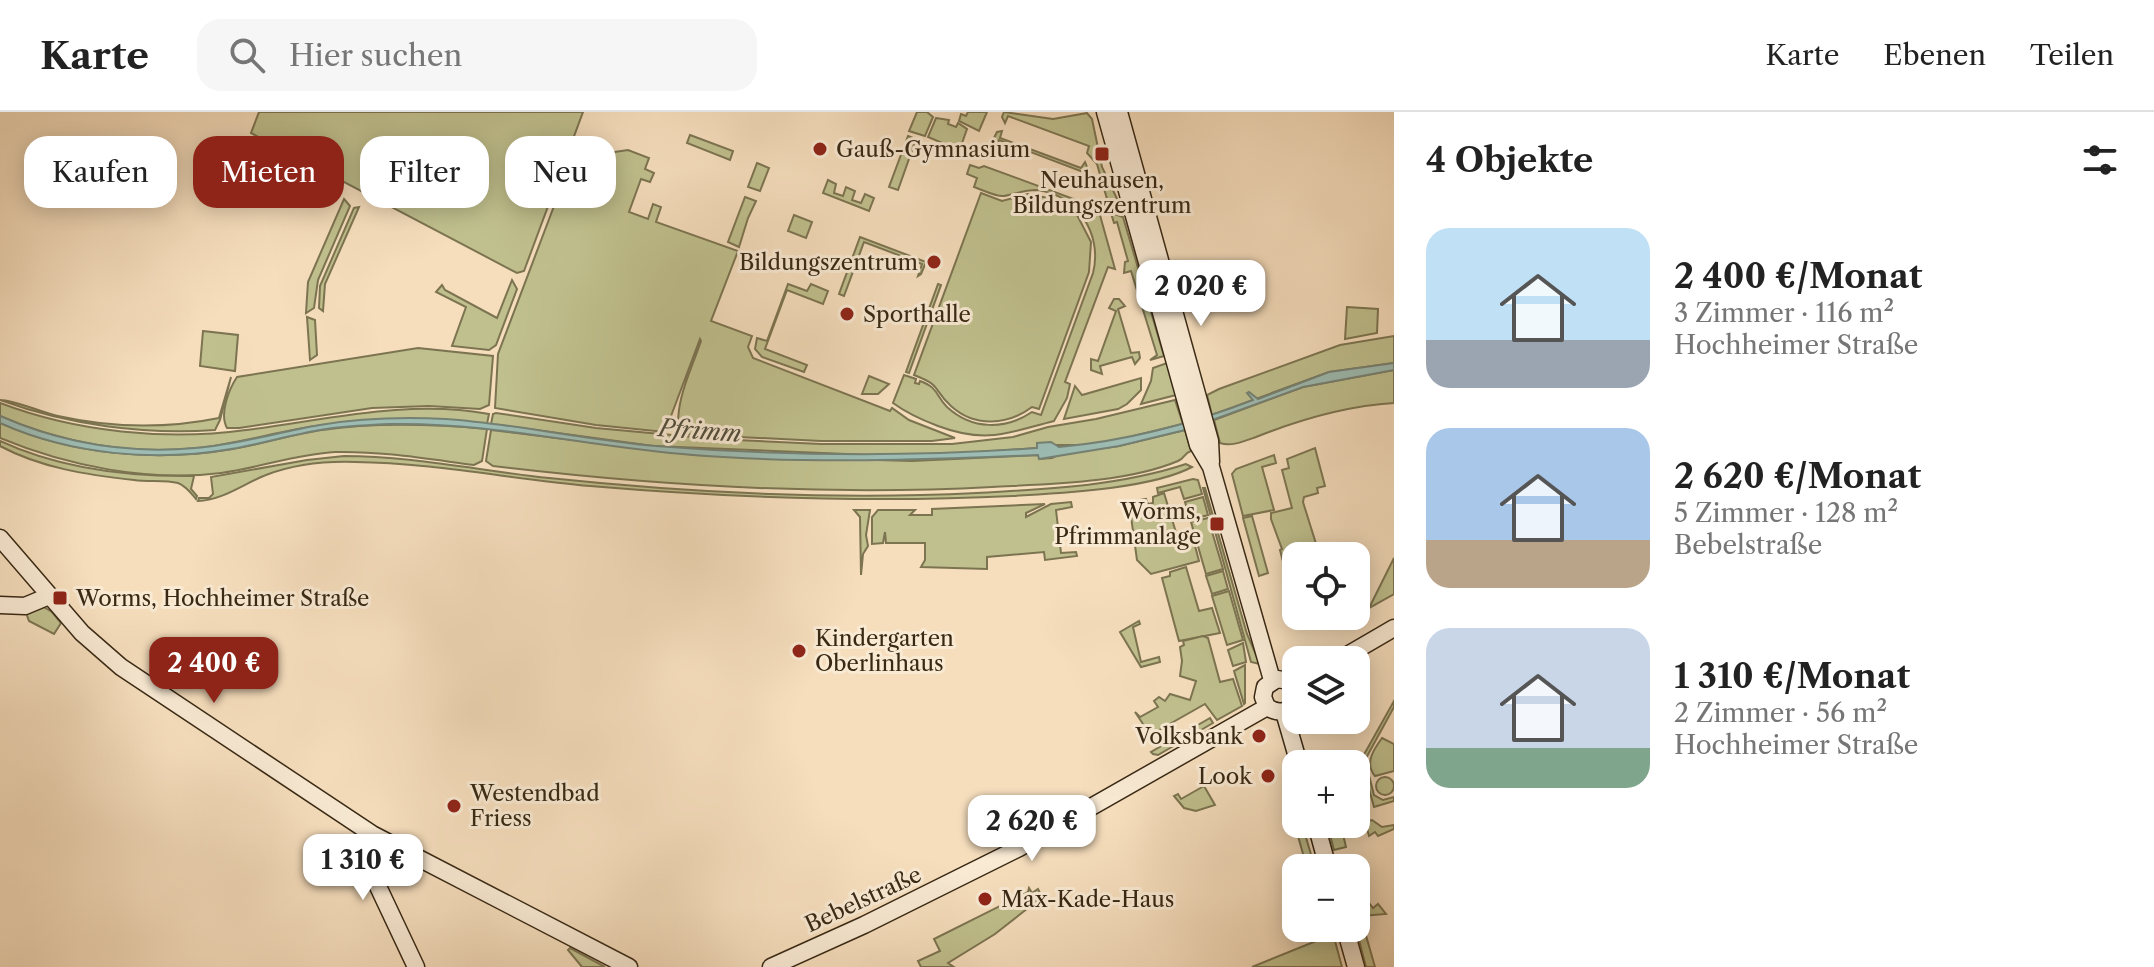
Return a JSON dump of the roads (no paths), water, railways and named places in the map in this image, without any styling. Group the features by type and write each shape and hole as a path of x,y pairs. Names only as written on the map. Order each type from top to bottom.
{"street":[{"path":"1105,112 1192,395"},
{"path":"1119,112 1204,443 1272,680"},
{"path":"0,538 82,633 121,667 371,834 629,967"},
{"path":"0,605 25,606 49,596"},
{"path":"1363,646 1394,628"},
{"path":"1272,680 1282,680"},
{"path":"1272,680 1264,692 1267,707 1275,711 1282,705"},
{"name":"Bebelstraße","path":"771,967 1019,848 1267,707"},
{"path":"371,834 366,861 416,967"},
{"path":"1349,942 1356,967"}],"water":[{"path":"1394,363 1394,370 1303,387 1185,430 1119,446 1039,459 1038,455 866,460 736,458 655,452 430,424 356,426 202,453 143,455 84,449 27,434 0,423 0,416 71,440 145,449 211,446 336,423 415,418 473,421 630,443 704,449 846,454 989,451 1037,448 1037,443 1051,442 1059,447 1133,436 1206,417 1253,400 1249,392 1258,399 1329,372"}],"place":[{"name":"Gauß-Gymnasium","path":"820,149"},
{"name":"Neuhausen, Bildungszentrum","path":"1102,154"},
{"name":"Bildungszentrum","path":"934,262"},
{"name":"Sporthalle","path":"847,314"},
{"name":"Worms, Pfrimmanlage","path":"1217,524"},
{"name":"Worms, Hochheimer Straße","path":"60,598"},
{"name":"Kindergarten Oberlinhaus","path":"799,651"},
{"name":"Volksbank","path":"1259,736"},
{"name":"Look","path":"1268,776"},
{"name":"Westendbad Friess","path":"454,806"},
{"name":"Max-Kade-Haus","path":"985,899"}],"water label":[{"name":"Pfrimm","path":"700,431"}]}
